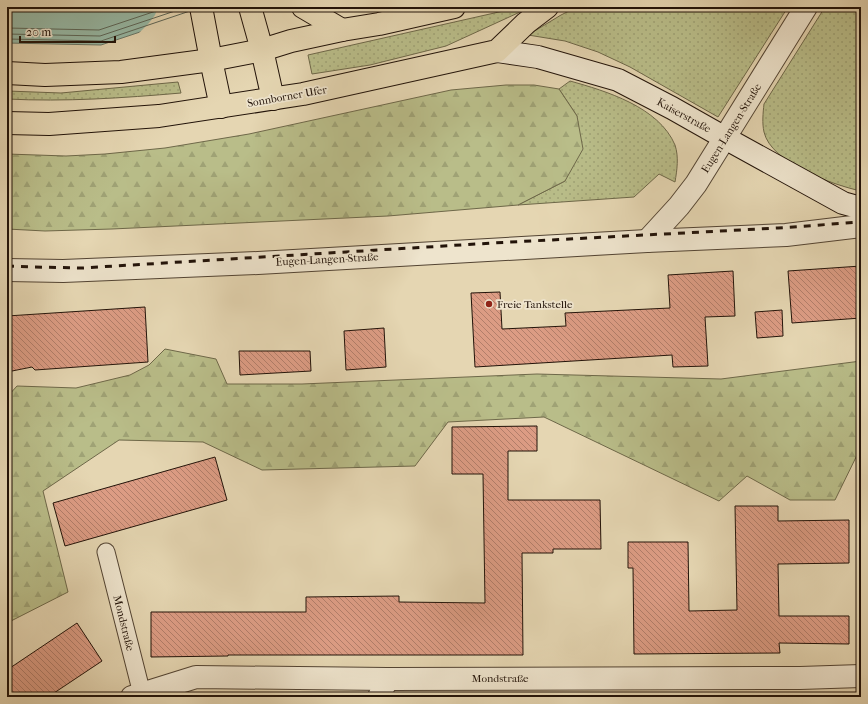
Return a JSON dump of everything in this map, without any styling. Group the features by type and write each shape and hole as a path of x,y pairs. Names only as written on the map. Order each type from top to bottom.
{"main road":[{"path":"250,7 262,50 273,99"},
{"path":"303,7 342,30"},
{"path":"7,73 45,75 121,72 211,60 262,50 291,41 379,24 454,7"},
{"path":"497,51 526,23 547,7"},
{"path":"202,11 221,107"},
{"name":"Sonnborner Ufer","path":"7,123 49,124 151,117 221,107 303,94 497,51"}],"street":[{"name":"Eugen-Langen-Straße","path":"647,241 679,206 696,184 806,7"},
{"name":"Kaiserstraße","path":"497,51 538,57 618,80 672,108 843,203 861,208"},
{"name":"Eugen-Langen-Straße","path":"7,270 63,271 258,263 647,241 786,235 861,226"},
{"name":"Mondstraße","path":"137,696 196,676 383,688 861,676"},
{"path":"383,688 398,697"}],"lane":[{"name":"Mondstraße","path":"106,552 137,696"}],"green space":[{"path":"521,7 531,7 446,46 370,65 312,74 308,55"},
{"path":"577,7 788,7 718,117 630,67 598,52 565,41 528,35"},
{"path":"825,7 861,7 861,191 835,184 790,163 769,143 764,132 764,104"},
{"path":"570,81 630,102 657,120 675,145 677,168 675,182 659,174 634,197 518,205 565,181 577,116 559,89"},
{"path":"178,82 181,93 94,99 7,99 7,91 61,93"},
{"path":"506,85 534,85 559,89 577,116 583,149 565,181 518,205 388,216 112,229 45,231 7,229 7,154 66,156 165,148 249,134 451,90"},
{"path":"165,349 216,359 227,384 302,384 537,374 721,379 861,361 861,447 835,500 790,500 747,476 719,501 544,417 448,422 415,466 262,470 203,442 119,440 43,491 68,592 7,623 7,397 17,386 76,388 130,375 149,365"}],"water":[{"path":"7,7 215,7 101,45 7,43"}],"pier":[{"path":"158,7 217,7 216,9 133,37 149,23 155,15"}],"building":[{"path":"861,266 861,318 792,323 788,271"},
{"path":"733,271 735,316 705,317 708,366 673,367 672,355 475,367 471,293 500,292 502,329 566,326 565,313 670,308 668,275"},
{"path":"145,307 148,362 35,370 32,367 7,372 7,316"},
{"path":"782,310 783,336 757,338 755,312"},
{"path":"384,328 386,367 346,370 344,331"},
{"path":"239,351 310,351 311,371 240,375"},
{"path":"537,426 537,451 508,451 508,500 600,500 601,549 553,549 553,553 522,553 523,655 228,655 151,657 151,612 306,612 306,597 399,596 399,602 485,603 483,474 452,474 452,427"},
{"path":"215,457 227,500 65,546 53,503"},
{"path":"735,506 778,506 778,521 849,520 849,563 778,564 779,616 849,616 849,644 779,643 780,653 634,654 633,568 628,568 628,542 688,542 689,611 737,610"},
{"path":"77,623 102,661 48,697 7,697 7,670"}],"railway":[{"path":"7,266 82,268 861,222"}],"place":[{"name":"Freie Tankstelle","path":"489,304"}]}
